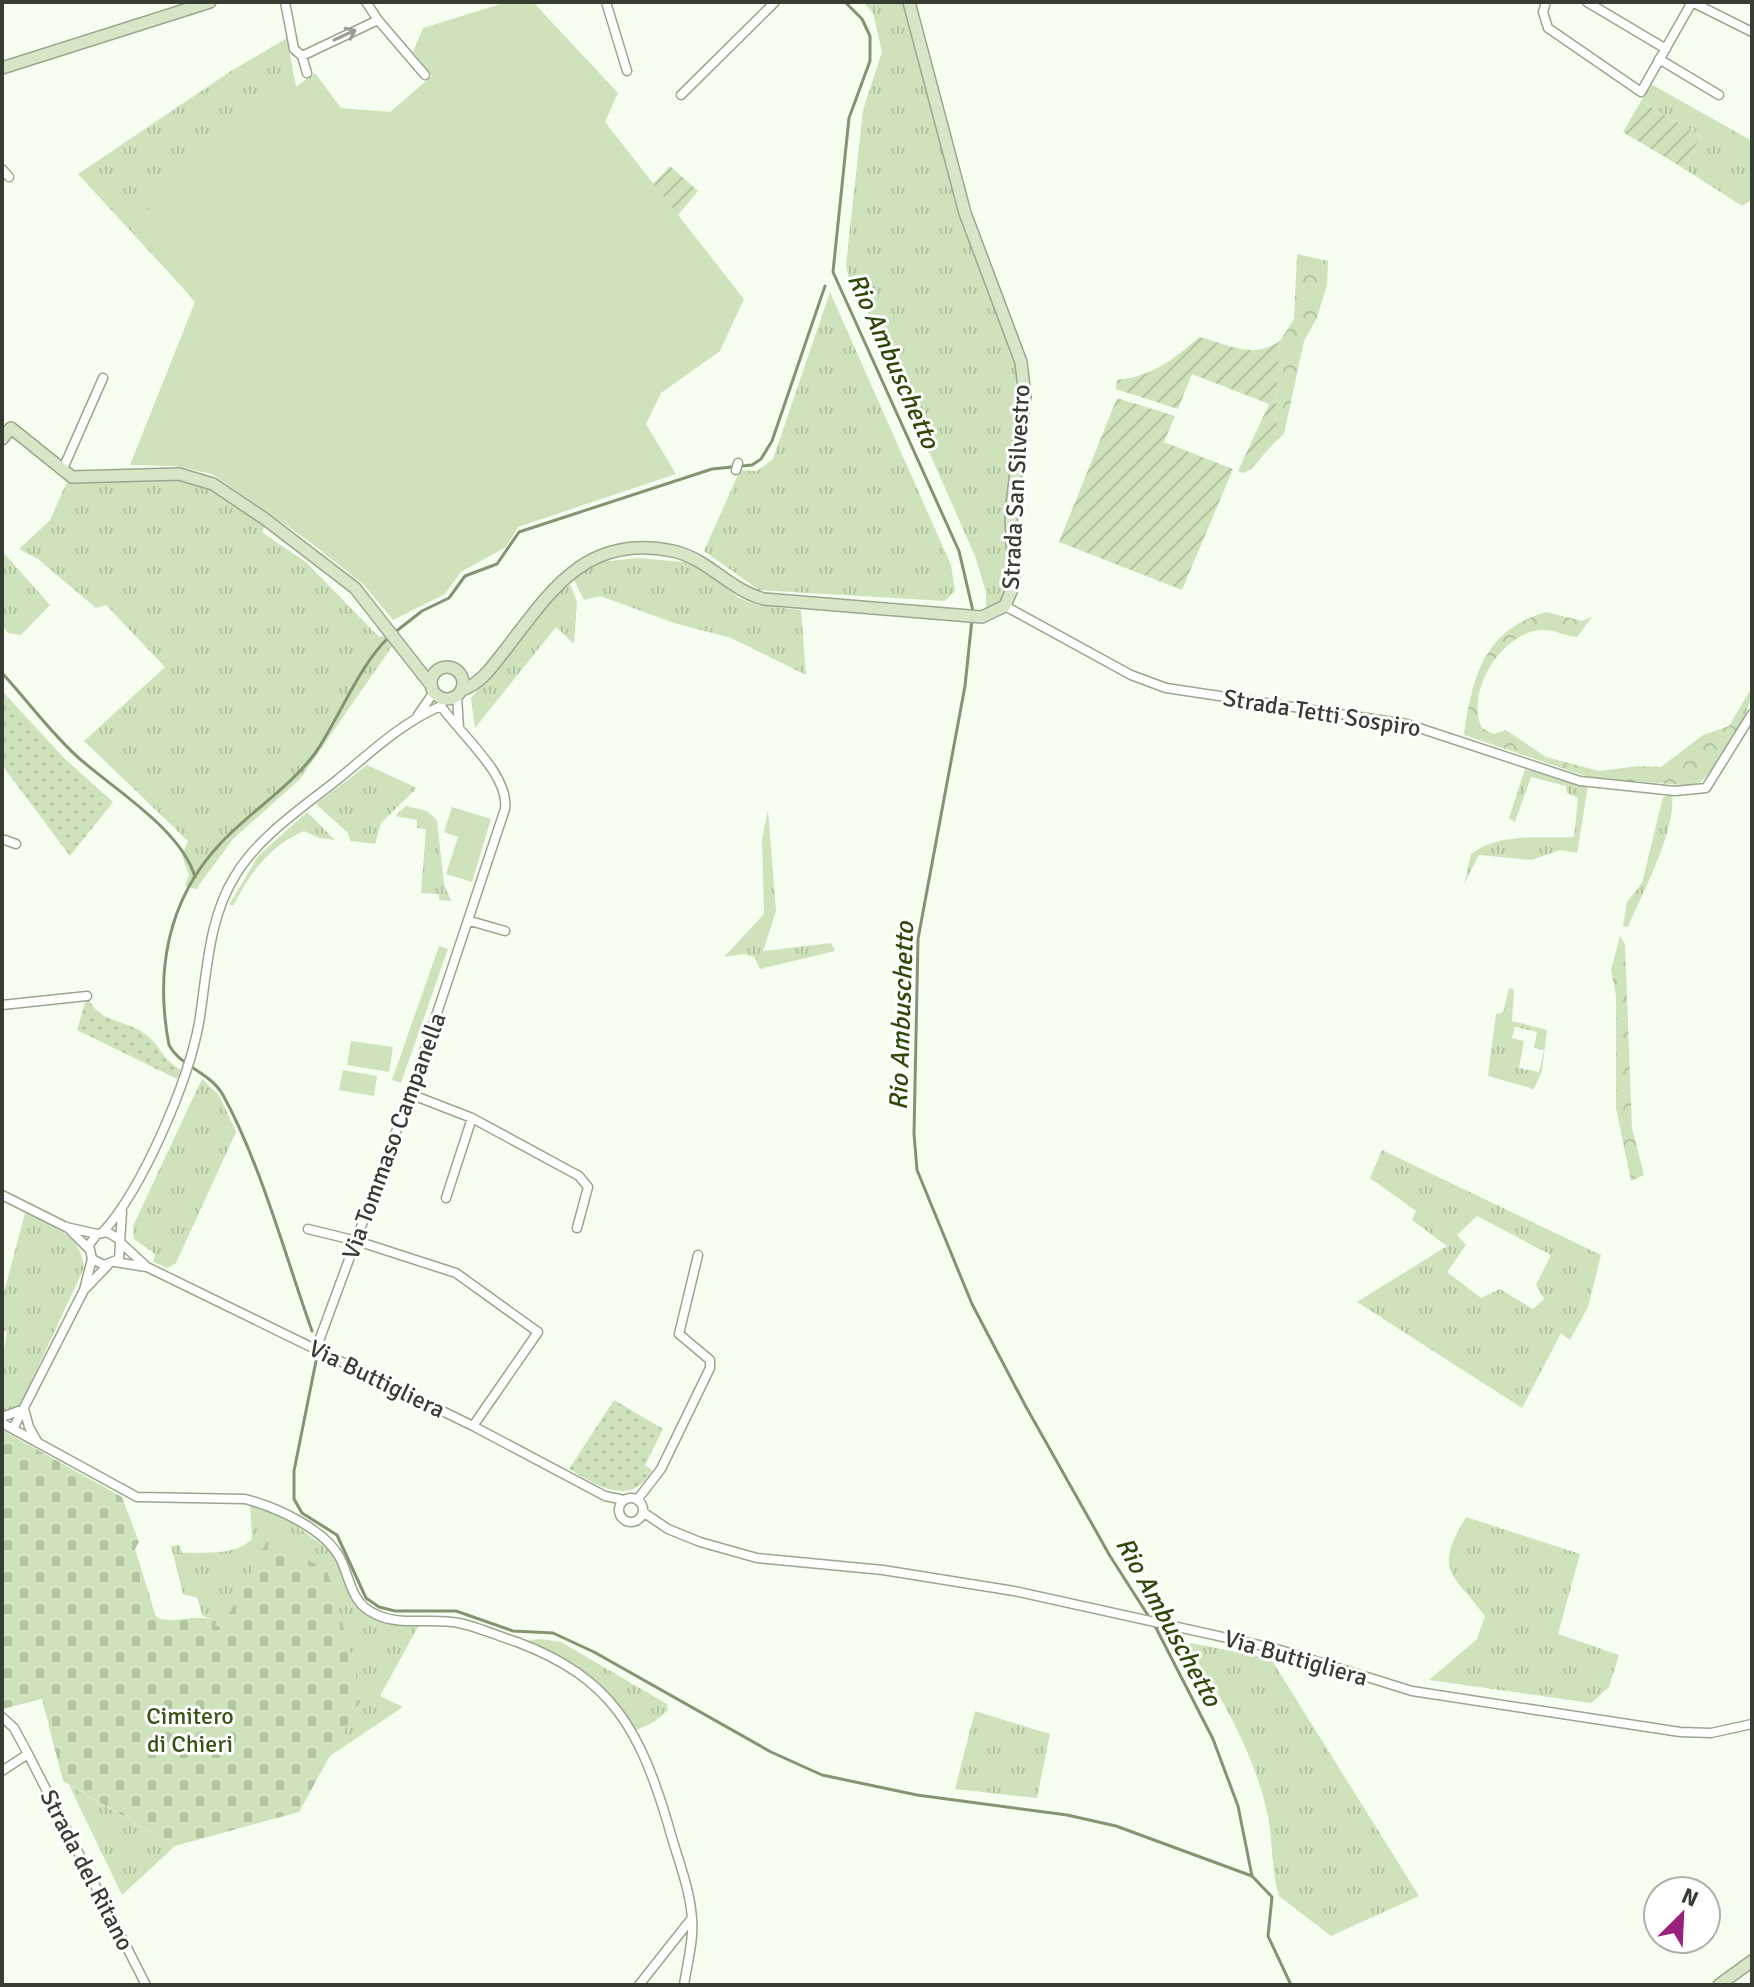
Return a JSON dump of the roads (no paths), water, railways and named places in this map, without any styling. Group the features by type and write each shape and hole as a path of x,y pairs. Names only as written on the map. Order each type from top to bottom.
{"street":[{"path":"2,68 210,2"},
{"path":"285,2 294,49 302,56 307,73"},
{"path":"366,2 425,75"},
{"path":"606,2 627,71"},
{"path":"681,95 775,2"},
{"name":"Strada San Silvestro","path":"459,693 475,684 495,662 567,573 597,558 637,549 664,550 695,557 745,592 764,599 982,617 1005,606 1014,584 1011,514 1025,396 1021,362 965,213 909,2"},
{"path":"1545,2 1543,12 1548,28 1641,92 1692,2 1752,32"},
{"path":"1587,2 1666,49"},
{"path":"302,56 378,20"},
{"path":"1659,59 1719,95"},
{"path":"2,169 9,177"},
{"path":"62,471 103,378"},
{"path":"2,439 7,424 72,477 149,472 201,479 309,551 355,588 388,626 437,695"},
{"name":"Strada Tetti Sospiro","path":"1005,606 1131,675 1166,688 1407,724 1580,781 1675,791 1706,788 1752,714"},
{"path":"406,651 429,665 471,674 495,662"},
{"path":"437,695 434,675 442,668"},
{"path":"457,670 463,679 459,693 459,728"},
{"path":"13,1429 84,1290 90,1254 100,1233 123,1209 186,1072 211,942 221,906 235,875 264,840 415,719 437,695 459,693"},
{"path":"415,719 437,695"},
{"name":"Via Tommaso Campanella","path":"316,1349 470,921 507,797 500,781 437,695"},
{"path":"2,839 16,844"},
{"path":"470,921 505,931"},
{"path":"2,1005 87,996"},
{"path":"410,1094 472,1118 579,1176 588,1187 577,1228"},
{"path":"446,1198 472,1118"},
{"path":"2,1195 66,1227 100,1233"},
{"path":"84,1290 121,1254 123,1209"},
{"path":"66,1227 90,1254"},
{"path":"308,1229 357,1241 456,1273 538,1332 473,1426"},
{"name":"Via Buttigliera","path":"100,1233 120,1241 147,1267 473,1426 605,1496 637,1500"},
{"name":"Via Buttigliera","path":"90,1254 112,1264 147,1267"},
{"path":"624,1500 618,1510 625,1521 641,1516 637,1500 661,1469 710,1368 710,1360 679,1334 698,1255"},
{"path":"24,1409 2,1420 137,1497 245,1499 261,1503 287,1515 329,1545 340,1557 354,1596 374,1613 391,1620 459,1623 517,1643 570,1667 615,1706 650,1764 692,1918 684,1985"},
{"path":"24,1409 29,1427 39,1443"},
{"name":"Via Buttigliera","path":"605,1496 618,1510"},
{"name":"Via Buttigliera","path":"641,1516 700,1542 757,1558 883,1570 1092,1607 1223,1636 1412,1691 1680,1732 1711,1733 1752,1724"},
{"name":"Strada del Ritano","path":"2,1717 14,1728 28,1754 146,1985"},
{"path":"2,1771 28,1754"},
{"path":"639,1985 692,1918"},
{"path":"1719,1985 1752,1961"}],"waterway":[{"name":"Rio Ambuschetto","path":"845,2 862,19 870,36 870,61 849,118 833,272 959,551 973,611"},
{"path":"394,633 422,611 449,598 465,576 497,564 519,532 712,469 752,465 761,459 772,441 825,286"},
{"name":"Rio Ambuschetto","path":"972,619 965,686 918,939 914,1134 917,1170 972,1304 1110,1556 1151,1620"},
{"path":"312,1331 261,1180 236,1121 217,1087 174,1053 169,1045 165,1018 165,965 177,914 201,867 219,845 281,789 316,752 368,663 388,638"},
{"path":"2,673 70,750 163,828 188,860 195,877"},
{"path":"316,1361 294,1471 294,1499 302,1513 337,1535 366,1598 379,1607 395,1611 456,1611 513,1631 553,1633 594,1652 771,1752 822,1775 917,1795 1067,1815 1116,1826 1252,1876"},
{"name":"Rio Ambuschetto","path":"1155,1626 1213,1739 1238,1806 1252,1876 1272,1897 1268,1936 1291,1985"}],"park label":[{"name":"Cimitero di Chieri","path":"190,1730"}]}
